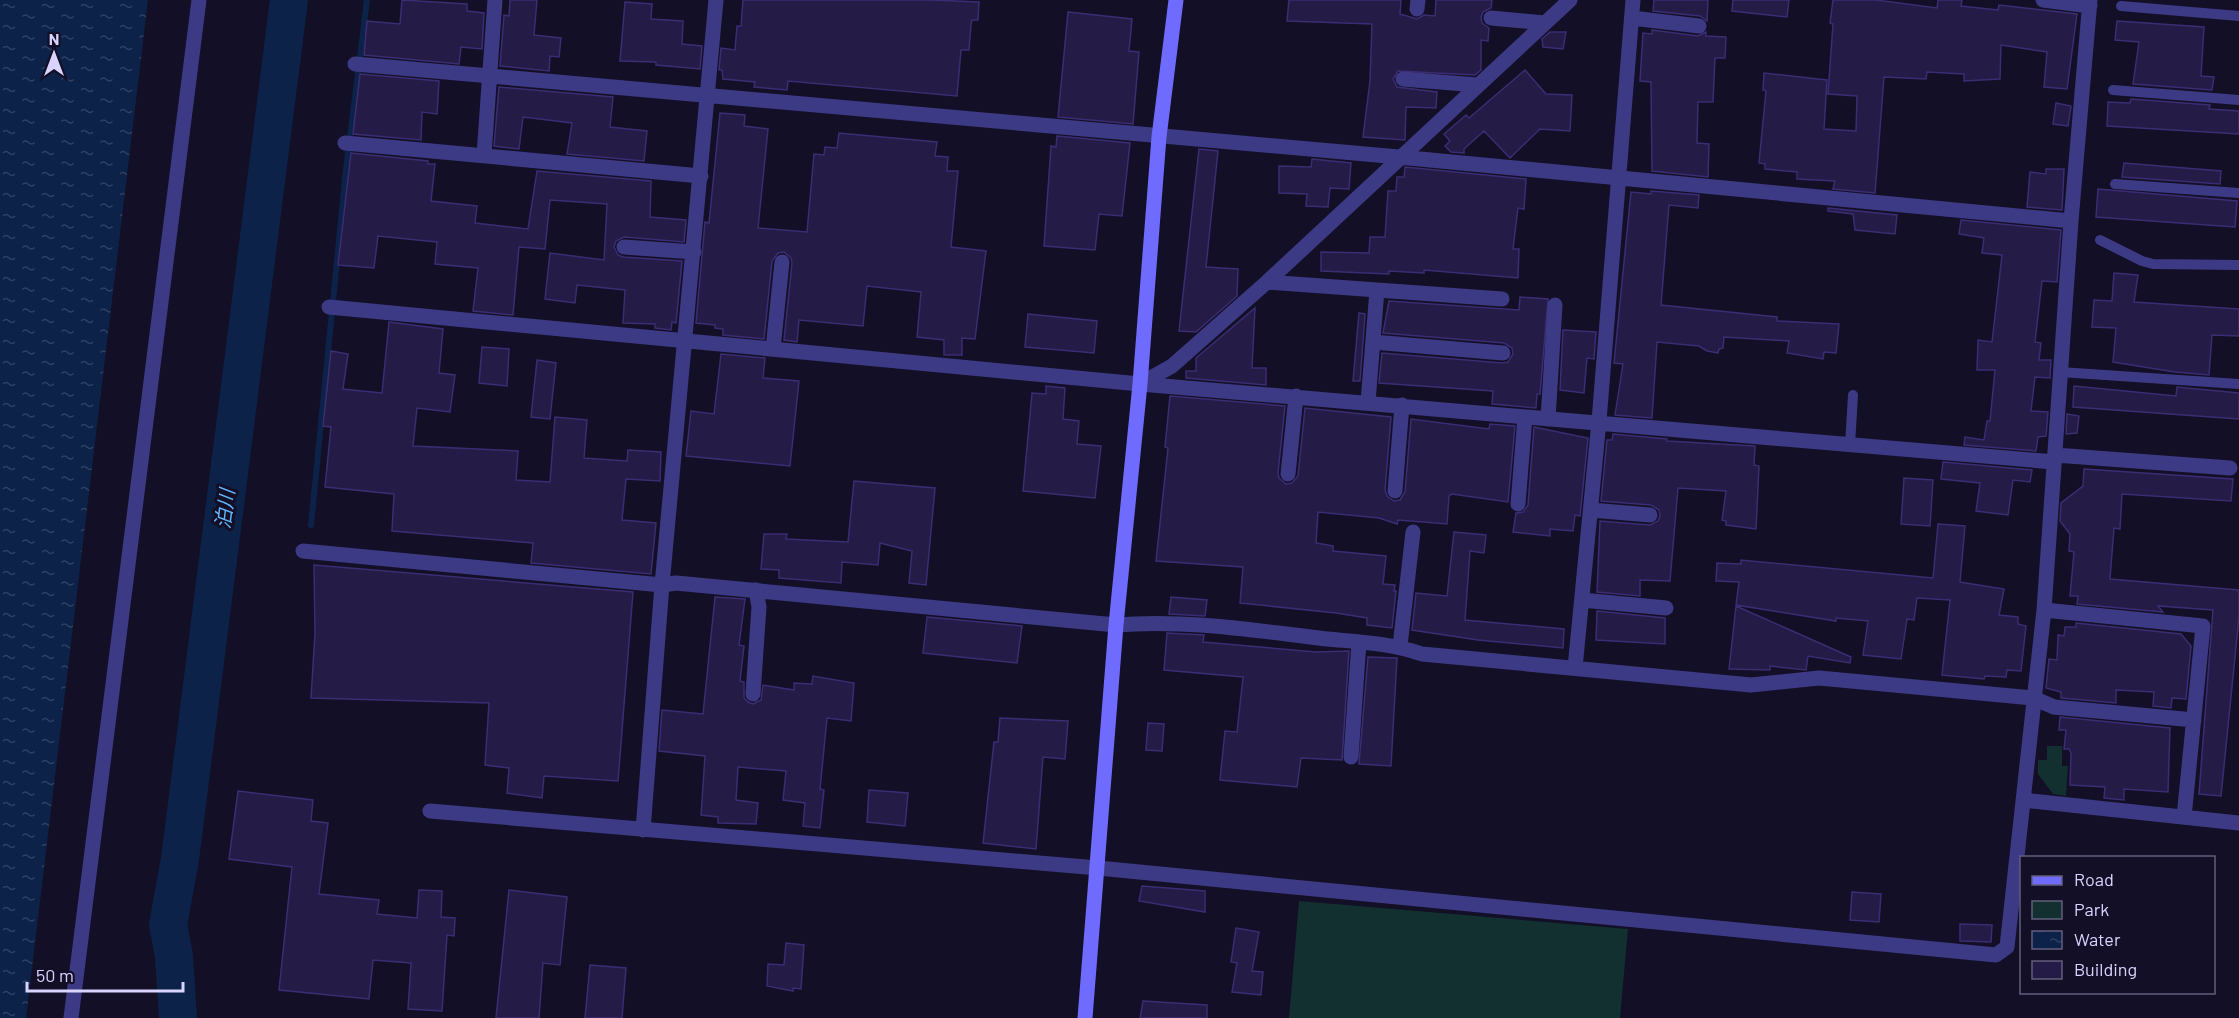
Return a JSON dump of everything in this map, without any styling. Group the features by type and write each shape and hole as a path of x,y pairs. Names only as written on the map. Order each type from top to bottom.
{"street":[{"path":"71,1018 88,862 199,0"},
{"path":"484,155 495,0"},
{"path":"643,830 662,585 716,0"},
{"path":"1085,1018 1116,625 1140,384 1159,137 1176,0"},
{"path":"1140,384 1172,366 1267,282 1570,0"},
{"path":"1575,668 1599,421 1633,0"},
{"path":"430,811 1098,868 1996,955 2007,947 2044,610 2071,221 2090,3 2043,0"},
{"path":"1491,18 1545,23"},
{"path":"1632,18 1700,26"},
{"path":"355,64 2071,221"},
{"path":"1402,79 1477,85"},
{"path":"345,143 701,176"},
{"path":"624,247 694,252"},
{"path":"773,349 782,262"},
{"path":"1267,282 1502,299"},
{"path":"1368,402 1377,290"},
{"path":"1548,419 1555,305"},
{"path":"329,306 1140,384 1548,419 1599,421 1850,445 2230,468"},
{"path":"1372,342 1503,353"},
{"path":"1288,474 1296,396"},
{"path":"1395,491 1402,405"},
{"path":"1518,504 1525,417"},
{"path":"1591,510 1650,515"},
{"path":"1400,646 1413,532"},
{"path":"303,551 662,585 676,583 756,590 1116,625 1148,622 1400,646 1422,654 1751,685 1819,678 2033,698 2054,707 2194,720"},
{"path":"753,694 759,607 756,590"},
{"path":"1582,600 1666,608"},
{"path":"2044,610 2203,627 2184,818"},
{"path":"1351,757 1359,642"},
{"path":"2023,800 2239,823"}],"lane":[{"path":"2121,6 2239,16"},
{"path":"2113,90 2239,100"},
{"path":"2115,184 2239,193"},
{"path":"2100,240 2153,264 2239,265"},
{"path":"2060,372 2239,384"},
{"path":"1850,445 1853,395"}],"green space":[{"path":"2047,746 2062,746 2062,766 2068,766 2066,796 2053,794 2038,774 2038,760 2047,760"},
{"path":"1299,901 1628,929 1620,1018 1289,1018"}],"water":[{"path":"0,0 148,0 26,1018 0,1018"}],"building":[{"path":"402,0 467,4 467,11 484,13 482,49 461,47 459,64 364,55 367,21 400,24"},
{"path":"510,0 537,0 534,35 561,38 559,57 550,56 549,71 500,66 504,15 509,16"},
{"path":"743,0 979,2 978,20 972,20 971,24 969,50 961,50 957,96 788,81 787,90 754,87 755,82 723,79 722,70 719,70 721,48 735,50 737,26 741,26"},
{"path":"1289,0 1401,0 1400,14 1417,19 1424,15 1435,16 1436,0 1492,0 1491,8 1483,12 1481,17 1482,23 1489,28 1488,41 1481,40 1481,70 1475,75 1398,71 1393,79 1397,87 1437,92 1436,108 1406,107 1405,140 1363,137 1370,81 1372,24 1287,21"},
{"path":"1654,0 1708,0 1707,21 1700,16 1653,11"},
{"path":"1733,0 1789,0 1787,17 1732,11"},
{"path":"1833,0 1876,0 1937,8 1938,0 1962,0 1961,6 1998,10 1999,5 2077,14 2067,89 2044,87 2047,52 2001,45 2000,79 1964,81 1964,74 1927,72 1926,79 1884,77 1875,193 1833,189 1835,181 1797,179 1797,172 1765,169 1765,164 1759,163 1766,91 1763,90 1764,73 1827,80 1824,129 1856,131 1857,96 1828,94"},
{"path":"625,2 652,4 651,19 683,21 682,44 702,46 700,69 656,65 656,62 620,61"},
{"path":"1068,12 1132,19 1129,51 1139,52 1133,124 1058,117"},
{"path":"2117,21 2204,27 2201,76 2214,77 2212,90 2133,84 2139,42 2115,40"},
{"path":"1652,30 1698,36 1706,32 1706,36 1726,37 1725,58 1715,58 1713,102 1698,102 1697,143 1709,144 1708,177 1652,171 1651,82 1640,81 1643,33 1652,34"},
{"path":"1550,32 1566,32 1563,49 1543,47 1542,39"},
{"path":"1525,70 1546,94 1572,95 1570,131 1540,129 1510,158 1484,131 1464,149 1464,153 1451,152 1445,146 1450,141 1444,134 1466,115 1469,118"},
{"path":"360,74 439,81 437,114 422,112 421,140 353,134"},
{"path":"499,87 613,97 610,127 647,131 644,161 567,154 572,123 523,117 519,149 494,146"},
{"path":"2131,99 2210,105 2209,109 2239,111 2239,134 2107,126 2108,102 2130,103"},
{"path":"2056,103 2071,106 2068,126 2053,124"},
{"path":"720,113 745,115 744,126 768,129 758,228 807,232 814,154 824,155 825,147 837,148 839,133 937,142 935,156 948,157 947,171 958,171 951,247 986,251 975,339 962,338 962,355 944,355 944,340 917,337 921,292 867,286 863,326 799,320 797,342 784,340 792,263 791,258 784,252 778,253 772,261 764,339 723,335 723,329 715,328 715,325 696,323 705,222 709,223"},
{"path":"1057,136 1130,143 1122,216 1099,214 1095,250 1044,246 1051,146 1056,147"},
{"path":"1199,149 1218,151 1206,267 1238,269 1237,296 1196,332 1179,331"},
{"path":"351,153 428,161 428,164 435,164 431,201 477,206 475,223 528,229 537,171 651,181 650,217 686,220 684,242 624,237 616,241 614,247 618,255 623,257 682,261 676,323 672,322 671,330 655,328 655,324 623,323 625,290 577,285 575,303 545,299 550,253 604,260 607,204 550,200 545,249 519,247 513,315 473,311 478,268 435,264 437,242 378,236 374,268 338,265"},
{"path":"1312,159 1351,163 1349,189 1330,188 1328,207 1306,206 1307,194 1279,193 1279,166 1311,167"},
{"path":"2124,163 2221,171 2220,184 2122,177"},
{"path":"1405,167 1526,179 1524,209 1518,208 1513,249 1519,249 1518,278 1424,270 1424,273 1389,271 1389,274 1321,271 1321,252 1369,253 1370,237 1385,237 1388,191 1396,191 1397,177 1404,177"},
{"path":"2046,169 2064,169 2062,210 2027,207 2030,172 2046,174"},
{"path":"2098,189 2237,201 2235,227 2096,217"},
{"path":"1651,191 1699,195 1698,208 1669,205 1661,305 1777,317 1777,321 1839,324 1836,353 1824,352 1823,359 1787,353 1789,341 1724,337 1723,348 1719,349 1718,353 1707,351 1699,346 1657,342 1652,418 1615,415 1623,364 1614,363 1631,192 1651,194"},
{"path":"1828,208 1897,215 1895,234 1855,230 1853,214 1828,211"},
{"path":"1961,220 2061,230 2057,282 2042,281 2035,342 2041,343 2039,360 2051,360 2050,378 2035,377 2031,411 2048,412 2046,436 2038,437 2036,451 1964,445 1965,437 1984,440 1987,421 1990,421 1995,370 1977,370 1978,340 1992,342 2002,255 1982,253 1984,238 1959,234"},
{"path":"2114,273 2138,275 2134,302 2239,309 2239,336 2212,335 2209,375 2113,362 2116,328 2092,327 2094,300 2112,301"},
{"path":"1520,297 1548,299 1540,394 1537,394 1536,408 1492,404 1493,391 1379,383 1382,353 1502,363 1508,362 1513,354 1512,348 1504,343 1383,333 1389,301 1519,310"},
{"path":"1255,308 1252,368 1266,368 1266,385 1186,378 1186,371 1196,371 1196,358"},
{"path":"1359,313 1365,314 1360,381 1353,381"},
{"path":"1028,314 1097,321 1094,353 1025,347"},
{"path":"389,322 443,329 439,373 455,375 450,412 417,408 413,446 518,451 516,480 550,482 555,417 587,420 584,458 627,461 628,450 661,452 660,481 626,479 622,520 656,523 651,574 531,563 533,543 392,531 394,494 325,487 331,427 323,426 331,351 348,354 343,389 382,393"},
{"path":"1563,330 1596,332 1594,359 1587,358 1584,393 1560,390"},
{"path":"482,347 509,349 507,386 479,383"},
{"path":"721,354 765,358 763,378 799,381 790,466 686,456 691,411 714,414"},
{"path":"537,360 556,363 550,419 531,417"},
{"path":"1046,386 1065,388 1063,419 1079,421 1077,444 1101,446 1095,498 1023,491 1032,393 1046,394"},
{"path":"2074,386 2176,396 2177,387 2239,393 2239,419 2073,407"},
{"path":"1170,396 1285,406 1278,473 1279,478 1286,484 1292,483 1298,476 1305,408 1391,417 1385,490 1387,496 1394,501 1400,500 1405,492 1411,419 1489,429 1490,424 1515,426 1508,502 1452,494 1449,496 1447,524 1398,520 1397,524 1379,518 1318,512 1316,543 1333,546 1333,551 1386,556 1383,584 1395,585 1394,591 1396,591 1392,628 1367,625 1367,618 1240,603 1243,567 1156,561 1168,448 1165,447"},
{"path":"2067,414 2079,416 2077,433 2066,434"},
{"path":"1534,427 1588,438 1580,516 1575,515 1573,531 1550,529 1550,536 1513,532 1516,513 1523,512 1528,505"},
{"path":"1613,434 1667,439 1667,441 1755,446 1754,465 1759,466 1756,529 1726,525 1726,521 1722,520 1726,491 1678,488 1670,581 1640,580 1640,596 1597,592 1600,521 1650,525 1658,521 1660,516 1659,510 1651,505 1601,501 1607,440 1612,440"},
{"path":"1943,462 2032,470 2030,482 2013,480 2008,515 1976,511 1980,483 1941,479"},
{"path":"2084,469 2233,479 2231,501 2122,494 2120,529 2114,528 2110,579 2239,590 2239,617 2221,796 2199,794 2213,610 2158,606 2163,612 2077,604 2078,596 2070,596 2074,552 2069,551 2070,534 2060,521 2061,503 2083,486"},
{"path":"1904,478 1933,480 1930,526 1901,524"},
{"path":"854,481 935,488 926,585 909,583 912,551 880,543 878,565 842,562 841,583 779,578 779,570 761,569 764,534 787,534 786,539 848,542"},
{"path":"1938,524 1965,526 1960,582 2004,589 1999,615 2018,617 2018,624 2026,626 2021,671 2007,670 2006,677 1985,676 1984,679 1942,675 1950,600 1917,598 1914,620 1907,619 1901,659 1863,655 1868,621 1836,618 1836,621 1736,605 1739,582 1716,581 1717,563 1741,564 1741,560 1933,578"},
{"path":"1454,532 1486,535 1484,553 1470,551 1465,620 1564,629 1563,648 1478,640 1412,630 1416,593 1447,596"},
{"path":"314,565 633,592 618,781 544,776 542,798 507,793 509,768 485,765 489,703 311,698 315,633"},
{"path":"715,597 745,599 739,645 744,646 740,681 744,682 744,698 748,702 753,704 761,700 763,685 794,690 794,683 812,684 813,676 854,683 851,721 827,718 820,789 824,790 820,828 803,826 805,803 783,800 786,771 738,767 736,800 758,803 756,824 718,823 718,817 701,815 705,756 659,751 662,710 703,714"},
{"path":"1171,597 1207,600 1205,616 1169,614"},
{"path":"1736,606 1851,657 1850,663 1808,656 1806,670 1770,666 1770,670 1729,669"},
{"path":"1597,611 1665,618 1665,644 1596,640"},
{"path":"927,617 1022,626 1017,663 923,653"},
{"path":"2076,623 2181,634 2191,646 2186,699 2172,698 2171,708 2153,706 2154,692 2116,690 2116,703 2061,698 2061,692 2046,688 2049,659 2057,660 2058,635 2064,636 2065,627 2076,627"},
{"path":"1167,633 1204,635 1203,642 1316,652 1349,651 1342,760 1301,758 1297,787 1220,780 1225,731 1237,732 1243,677 1164,670"},
{"path":"1368,657 1397,658 1391,766 1359,764"},
{"path":"2060,717 2170,728 2168,792 2124,789 2124,800 2104,798 2105,787 2070,785 2071,753 2069,749 2064,749 2066,730 2059,730"},
{"path":"1000,718 1068,721 1065,759 1043,757 1036,849 983,843 994,742 998,742"},
{"path":"1148,723 1164,724 1162,751 1146,750"},
{"path":"869,790 908,793 905,826 867,822"},
{"path":"238,791 313,800 311,821 328,823 319,894 379,900 377,914 417,918 419,890 442,891 441,917 455,918 454,936 447,935 442,1011 408,1009 411,963 373,960 369,999 279,990 292,867 229,859"},
{"path":"1142,886 1205,891 1205,912 1139,901"},
{"path":"509,890 567,897 560,965 543,963 539,1018 496,1018"},
{"path":"1852,892 1881,894 1879,922 1850,920"},
{"path":"1960,924 1992,925 1991,942 1960,941"},
{"path":"1236,928 1259,932 1252,971 1263,972 1261,995 1232,992 1237,963 1231,962"},
{"path":"786,943 804,945 801,989 793,988 793,991 767,986 768,964 784,965"},
{"path":"590,965 626,968 622,1018 585,1018"},
{"path":"1143,1001 1207,1005 1207,1018 1140,1018"}],"waterway":[{"name":"泊川","path":"178,1018 174,956 168,925 180,859 289,0"},
{"path":"311,525 346,169 367,0"}]}
